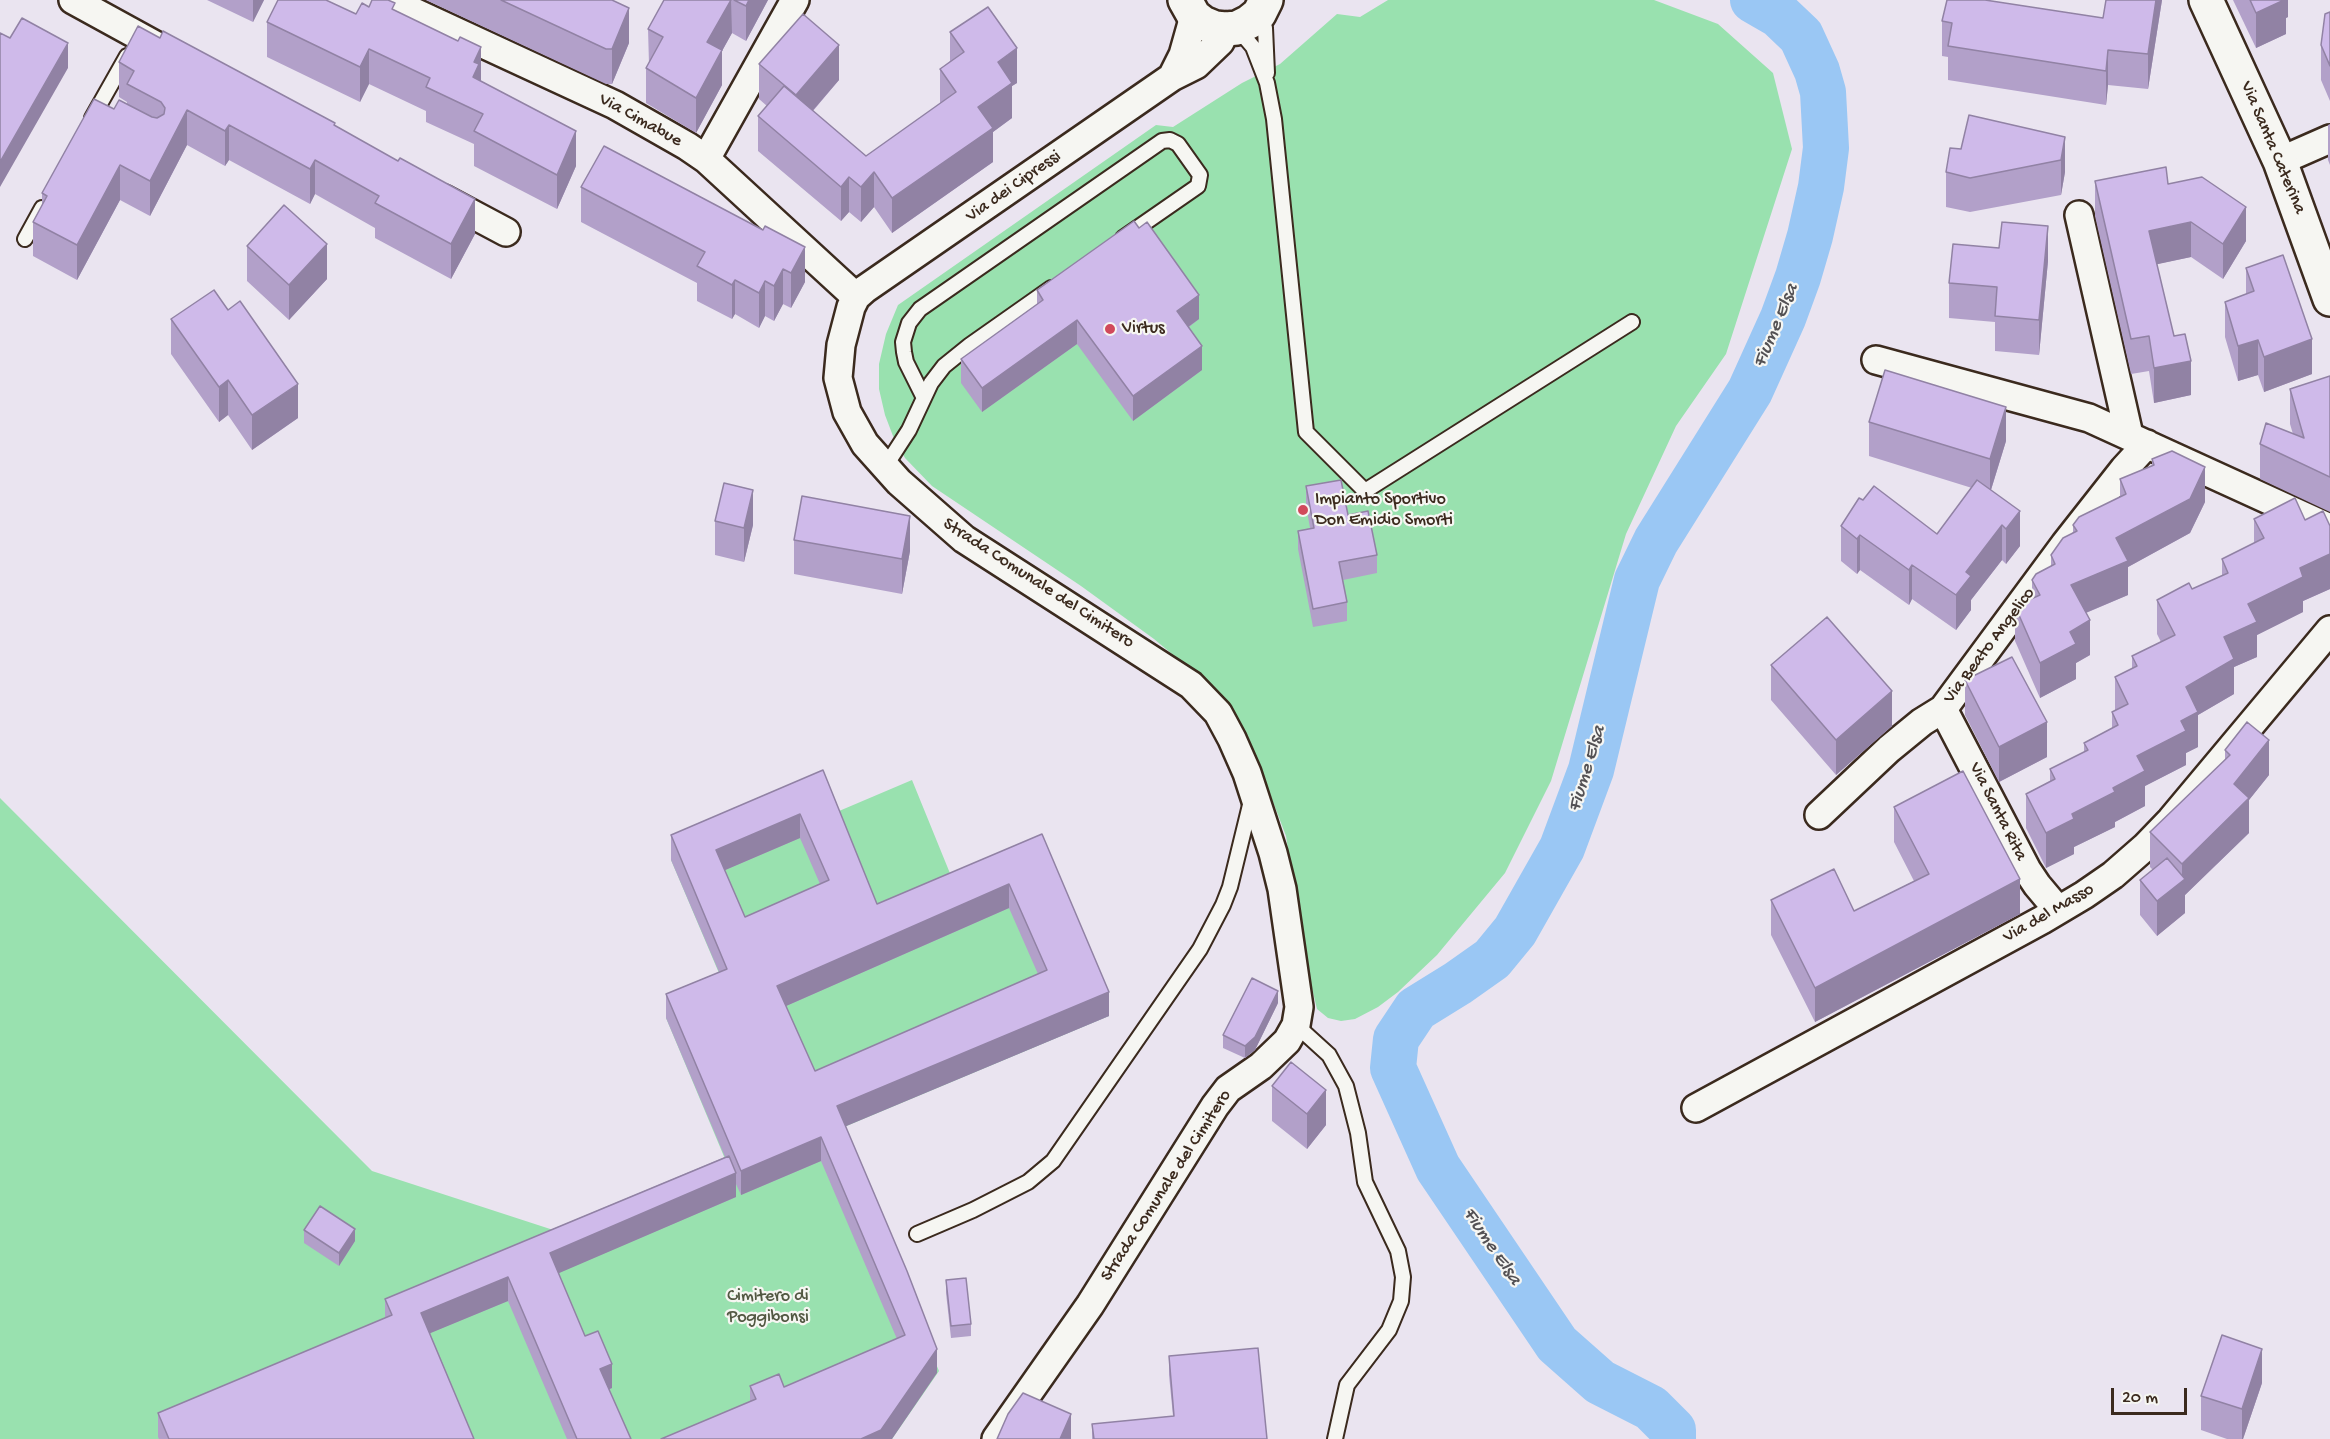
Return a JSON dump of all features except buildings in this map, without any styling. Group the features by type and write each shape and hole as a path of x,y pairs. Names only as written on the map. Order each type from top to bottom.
{"main road":[{"name":"Via Santa Caterina","path":"2206,0 2280,161 2330,299"},
{"path":"1185,6 1215,28 1255,13"}],"street":[{"path":"73,0 191,64"},
{"name":"Via Cimabue","path":"388,0 615,105 676,139 706,159 856,297"},
{"path":"706,159 795,0"},
{"path":"1172,77 1182,55 1185,6"},
{"name":"Via dei Cipressi","path":"856,297 876,280 1012,189 1172,77 1196,65 1255,13"},
{"path":"2280,161 2330,139"},
{"path":"422,187 506,232"},
{"path":"2079,214 2138,439"},
{"name":"Strada Comunale del Cimitero","path":"856,297 848,314 841,345 838,366 839,388 852,422 865,444 885,467 959,536 1191,685 1209,702 1226,726 1254,790 1273,853 1282,889 1299,1007 1296,1025 1287,1041 1272,1056 1228,1089 1215,1106 1090,1305 996,1439"},
{"path":"1876,360 2069,411 2101,422 2330,528"},
{"name":"Via Beato Angelico","path":"1819,814 1889,749 1922,722 1943,709 2072,536 2138,439"},
{"name":"Via del Masso","path":"1696,1108 2058,910 2113,875 2159,833 2330,630"},
{"name":"Via Santa Rita","path":"1943,709 2027,870 2058,910"}],"lane":[{"path":"1255,13 1253,48 1267,83"},
{"path":"1255,13 1266,28 1267,83 1274,118 1306,432 1365,491 1632,322"},
{"path":"85,132 101,115 138,36"},
{"path":"923,396 906,362 903,342 909,323 920,309 1162,141 1170,140 1178,144 1200,175 1198,186 1113,246"},
{"path":"25,239 46,200"},
{"path":"885,467 905,436 923,396 937,374 952,358 1065,279"},
{"path":"917,1234 973,1210 1028,1182 1053,1161 1204,941 1230,887 1254,790"},
{"path":"1296,1025 1329,1055 1346,1086 1358,1133 1365,1182 1398,1251 1403,1277 1401,1301 1389,1330 1347,1385 1335,1439"}],"green space":[{"name":"Impianto Sportivo Don Emidio Smorti","path":"1388,0 1654,0 1718,24 1773,73 1792,149 1726,354 1676,426 1626,534 1551,781 1505,873 1437,955 1398,992 1378,1007 1355,1019 1341,1021 1328,1018 1317,1009 1304,955 1286,836 1248,736 1234,713 1215,690 1154,639 1081,586 932,486 905,458 893,436 879,389 879,364 886,334 898,305 1156,125 1173,127 1242,83 1280,64 1337,14 1360,17"},
{"name":"Cimitero di Poggibonsi","path":"912,780 958,893 1042,858 1109,1016 837,1130 939,1371 892,1439 0,1439 0,798 372,1171 584,1240 733,1178 666,1018 727,992 671,860 832,814"}],"waterway":[{"name":"Fiume Elsa","path":"1673,1439 1673,1430 1651,1408 1600,1382 1557,1344 1438,1168 1393,1068 1396,1039 1416,1009 1492,959 1515,931 1562,848 1591,770 1637,580 1656,541 1750,391 1783,318 1798,277 1821,187 1826,148 1823,92 1817,71 1801,36 1779,15 1753,0"}],"place":[{"name":"Virtus","path":"1110,329"},
{"name":"Impianto Sportivo Don Emidio Smorti","path":"1303,510"}]}
